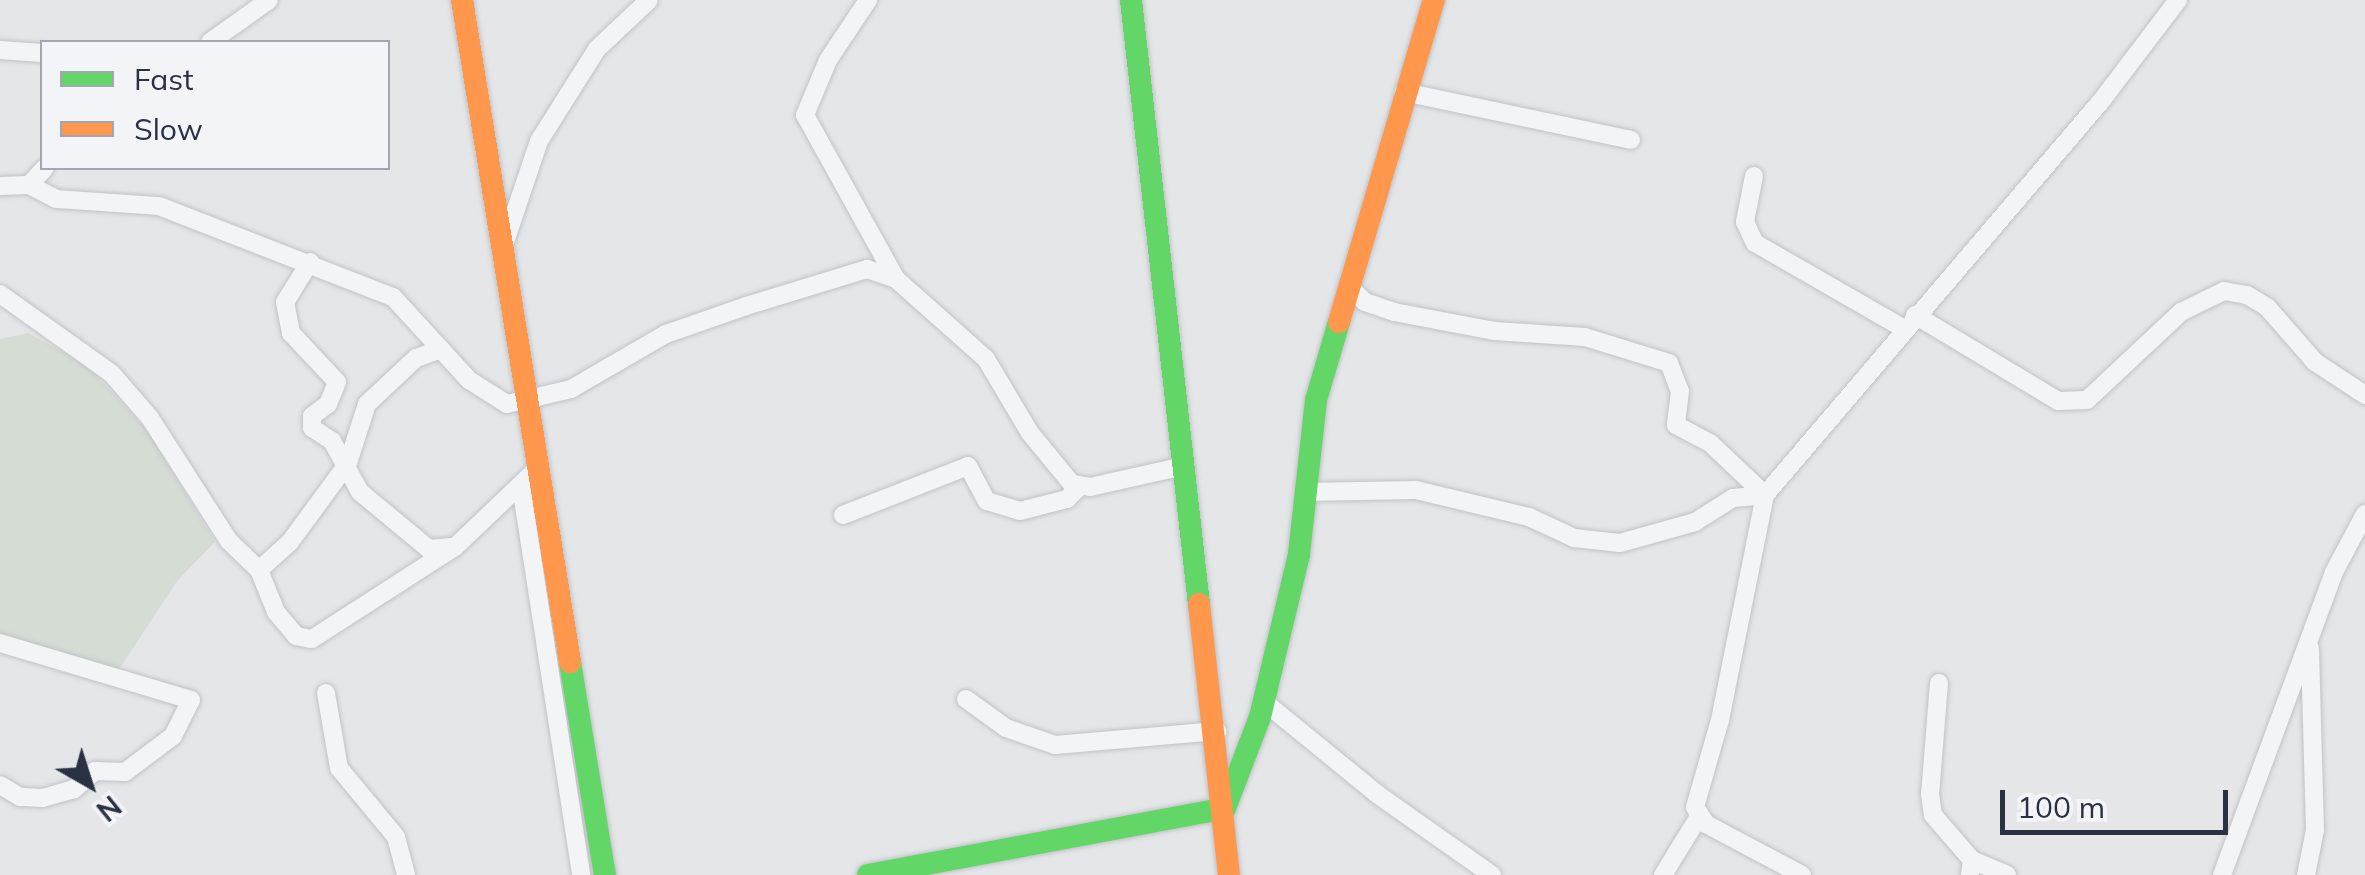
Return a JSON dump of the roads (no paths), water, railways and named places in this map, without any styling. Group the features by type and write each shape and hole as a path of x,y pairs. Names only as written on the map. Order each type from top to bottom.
{"street":[{"path":"213,40 269,0"},
{"path":"462,0 605,875"},
{"path":"504,244 540,140 597,49 649,0"},
{"path":"868,0 828,60 805,116 896,279 986,358 1030,434 1064,477 1080,486"},
{"path":"1131,0 1217,731 1229,875"},
{"path":"1225,808 1263,701 1299,554 1316,400 1434,0"},
{"path":"1663,875 1698,818 1765,494 1909,321 2102,100 2178,0"},
{"path":"0,50 40,53"},
{"path":"1404,92 1631,140"},
{"path":"29,185 43,170"},
{"path":"1754,176 1745,222 1755,244 2058,400 2087,400 2181,312 2224,291 2247,295 2267,307 2315,362 2365,395"},
{"path":"0,186 29,185 56,199 159,206 310,262 394,297 441,350 492,398 529,403 571,389 666,334 730,312 867,270 896,279"},
{"path":"310,262 285,302 291,333 337,382 328,404 312,416 312,428 348,463 360,492 429,548 454,547"},
{"path":"1350,286 1365,302 1394,312 1495,331 1584,337 1668,362 1680,391 1676,425 1710,443 1765,494"},
{"path":"0,294 112,374 150,418 229,540 259,570 276,612 296,636 312,639 454,547 540,466"},
{"path":"259,570 290,542 348,463 367,404 416,358 441,350"},
{"path":"843,515 968,466 987,501 1020,511 1067,499 1080,486 1184,466"},
{"path":"521,486 581,875"},
{"path":"1305,492 1416,490 1529,517 1574,538 1620,543 1695,522 1733,498 1765,494"},
{"path":"2222,875 2309,638 2365,514"},
{"path":"2306,875 2315,830 2309,638"},
{"path":"0,644 192,700 173,736 125,772 95,771 74,789 42,798 20,797 0,785"},
{"path":"1939,682 1933,816 1971,867 2007,875"},
{"path":"326,693 339,768 377,807 396,837 406,875"},
{"path":"966,699 1006,728 1055,745 1217,731"},
{"path":"1263,701 1377,794 1492,875"},
{"path":"868,875 1225,808"},
{"path":"1698,818 1802,875"}]}
